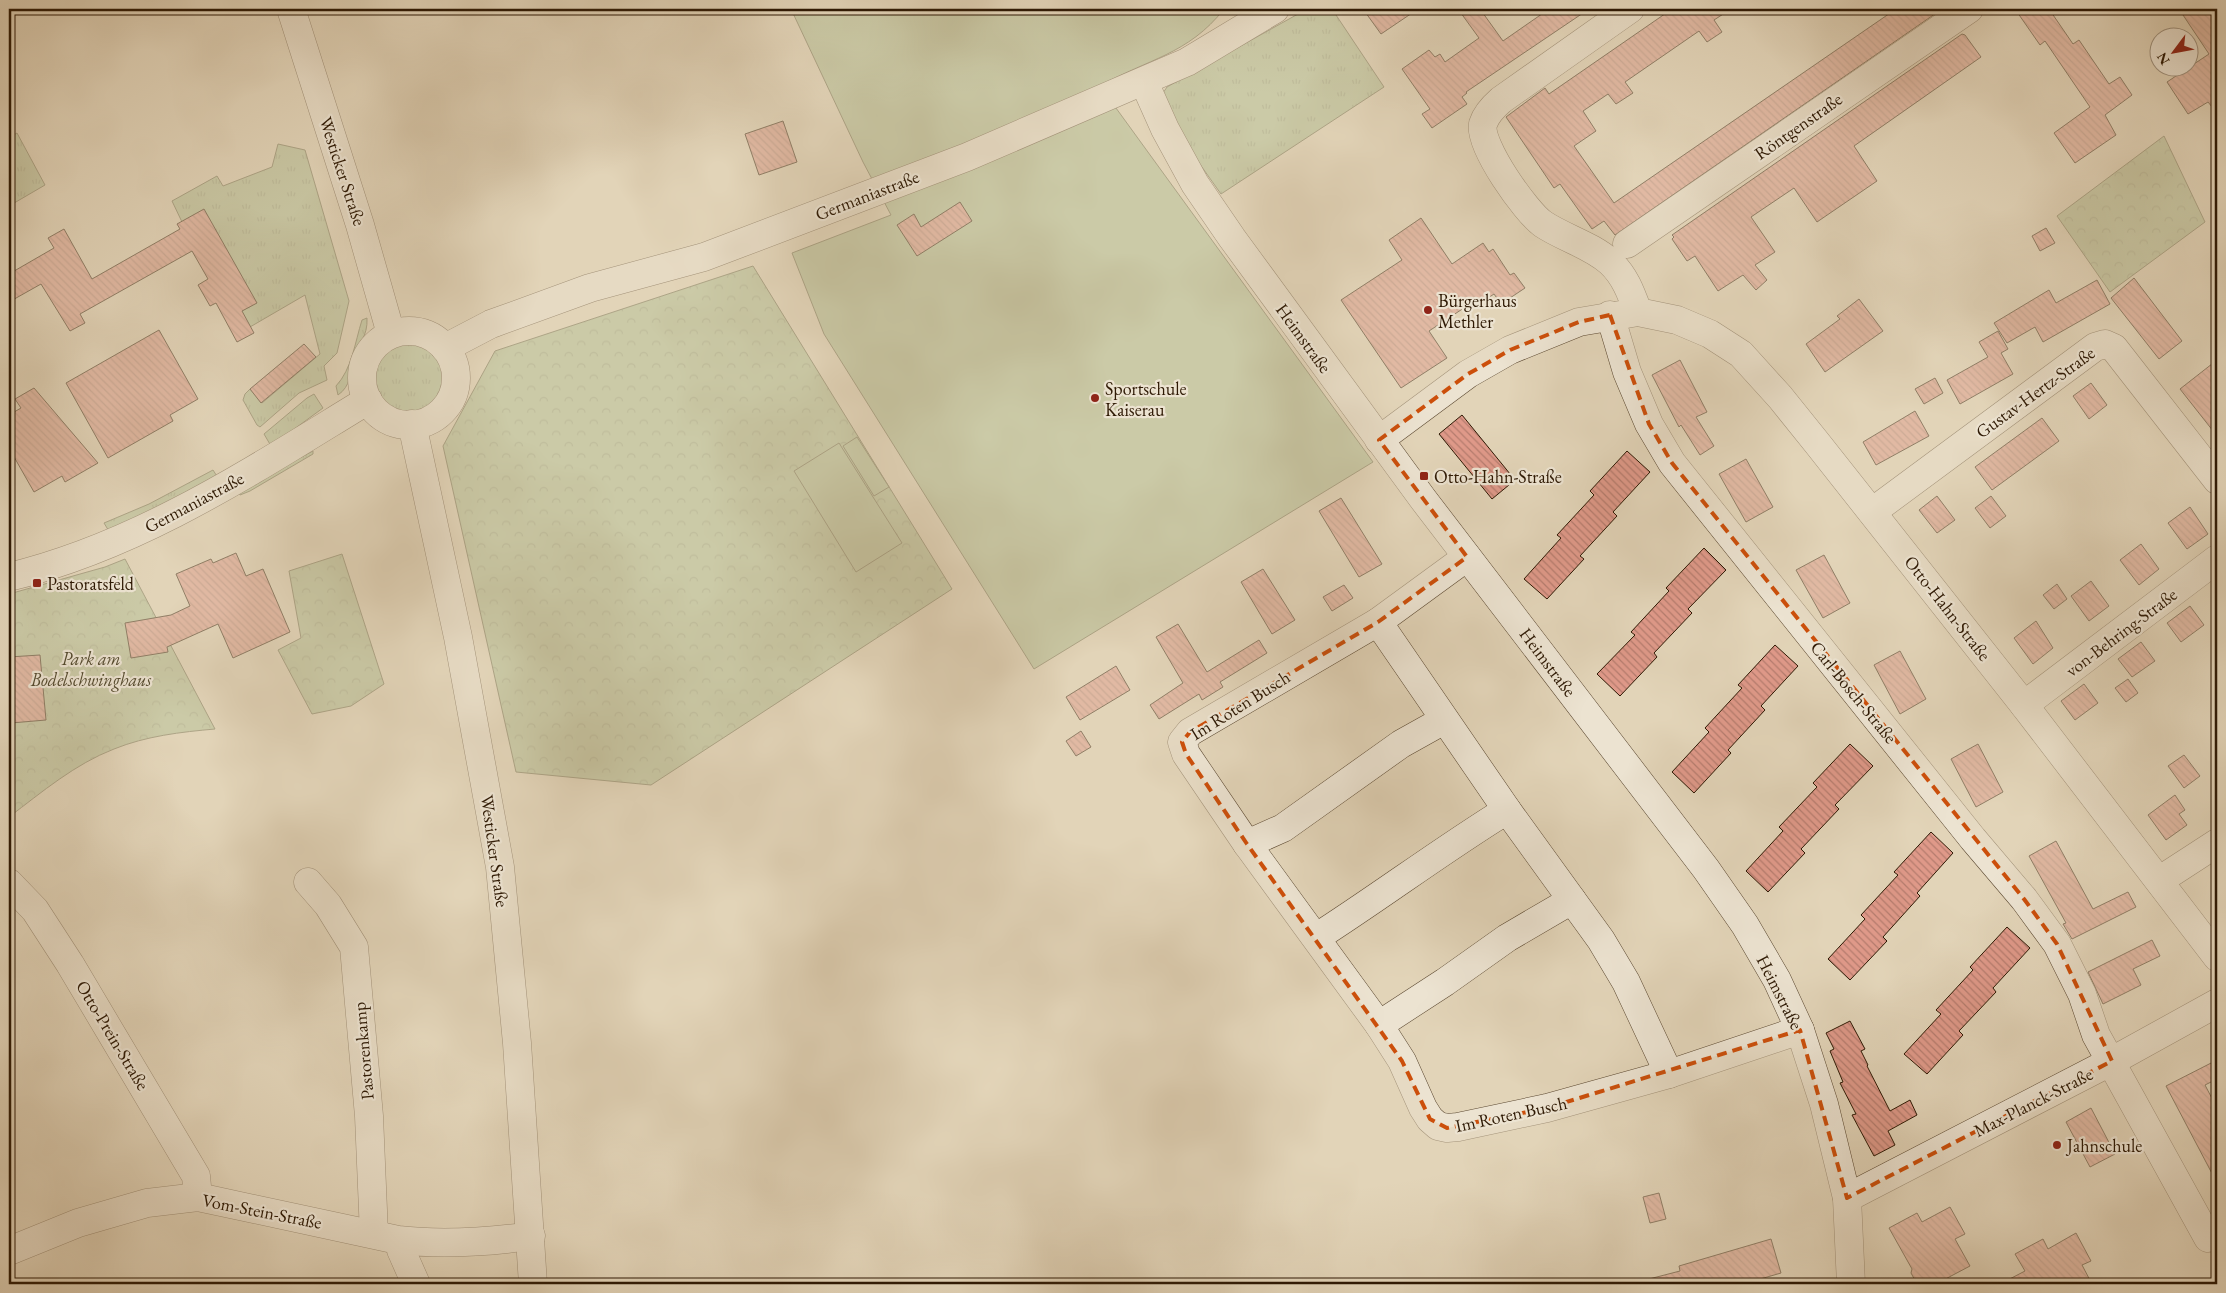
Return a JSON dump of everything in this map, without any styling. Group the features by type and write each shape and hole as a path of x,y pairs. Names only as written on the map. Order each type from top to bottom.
{"street":[{"name":"Westicker Straße","path":"291,9 360,225 391,334"},
{"path":"1630,9 1501,100 1489,112 1483,125 1484,139 1490,152 1527,208 1542,223 1608,260 1620,271 1628,285 1638,312"},
{"name":"Röntgenstraße","path":"1627,244 1968,9"},
{"name":"Germaniastraße","path":"445,348 491,324 590,288 704,257 966,157 1187,62 1269,11"},
{"name":"Heimstraße","path":"1144,82 1165,129 1195,184 1237,246 1379,440 1706,869 1745,925 1777,980 1800,1030 1824,1104 1847,1198 1850,1284"},
{"name":"Otto-Hahn-Straße","path":"1379,440 1468,374 1510,350 1579,322 1610,315 1638,312 1686,323 1710,334 1741,354 1780,397 2024,705 2160,880 2217,957"},
{"name":"Carl-Bosch-Straße","path":"1610,315 1627,372 1645,415 1672,463 2035,914 2057,944 2082,994 2096,1035 2214,1242"},
{"path":"405,331 420,332 434,338 445,348 452,359 456,383 446,406 437,416 425,422 399,424 386,419 376,411 368,400 363,385 362,370 368,355 378,342 391,334 405,331"},
{"name":"Gustav-Hertz-Straße","path":"1872,512 2095,347 2105,344 2114,348 2217,480"},
{"name":"Germaniastraße","path":"9,577 65,560 170,517 229,485 368,400"},
{"name":"Westicker Straße","path":"412,424 458,637 500,867 517,1043 533,1284"},
{"name":"Im Roten Busch","path":"1467,557 1378,622 1190,732 1182,742 1186,754 1247,844 1317,937 1379,1025 1402,1061 1423,1108 1430,1119 1438,1126 1447,1128 1547,1108 1668,1074 1800,1030"},
{"name":"von-Behring-Straße","path":"2024,705 2217,559"},
{"path":"1378,622 1507,810 1601,940 1626,982 1668,1074"},
{"path":"1247,844 1283,828 1401,744 1444,720"},
{"path":"1317,937 1385,893 1455,842 1507,810"},
{"path":"2160,880 2217,843"},
{"name":"Pastorenkamp","path":"308,882 328,905 354,947 369,1116 374,1234"},
{"name":"Otto-Prein-Straße","path":"9,883 35,910 70,964 196,1176 198,1197"},
{"path":"1379,1025 1445,982 1507,938 1572,900"},
{"name":"Max-Planck-Straße","path":"1847,1198 2112,1061 2217,1003"},
{"name":"Vom-Stein-Straße","path":"9,1252 78,1222 138,1205 198,1197 402,1241 431,1244 494,1241 531,1236"},
{"path":"402,1241 401,1250 416,1284"}],"highlighted area":[{"path":"1610,315 1649,424 1672,463 2024,899 2057,944 2112,1061 1847,1198 1800,1030 1547,1108 1447,1128 1430,1119 1402,1061 1247,844 1186,754 1182,742 1190,732 1378,622 1467,557 1379,440 1468,374 1510,350 1579,322"}],"green space":[{"name":"Sportschule Kaiserau","path":"791,9 1224,9 1196,37 1166,55 1100,86 1373,462 1034,669 824,334 792,253 891,215 863,162"},
{"path":"1307,9 1332,9 1384,87 1221,194 1163,112 1161,96 1167,87"},
{"path":"17,133 45,185 9,206 9,138"},
{"path":"2164,136 2205,222 2110,292 2057,216"},
{"path":"278,144 305,150 349,301 337,353 324,366 327,380 299,393 260,427 243,400 245,394 250,389 262,403 320,354 305,295 250,327 235,315 256,303 182,222 172,201 217,176 223,186 272,167"},
{"path":"753,266 952,589 651,785 516,772 443,446 495,351"},
{"path":"367,318 366,330 356,353 348,383 338,395 336,386 346,372 362,320"},
{"path":"401,339 415,339 429,345 439,355 445,369 445,383 439,397 429,407 415,413 401,413 387,407 377,397 371,383 371,369 377,355 387,345"},
{"path":"314,394 323,408 271,446 264,434"},
{"path":"857,437 889,487 874,496 843,446"},
{"path":"839,443 902,543 856,572 794,471"},
{"path":"313,451 313,454 240,495 238,490"},
{"path":"213,470 220,481 110,533 104,523 149,504"},
{"path":"342,554 384,684 351,706 312,714 278,650 301,638 289,571"},
{"name":"Park am Bodelschwinghaus","path":"125,559 215,729 151,738 114,749 72,771 46,788 9,817 9,594 105,567"}],"building":[{"path":"1363,9 1418,9 1381,34"},
{"path":"1458,9 1480,9 1503,41 1549,9 1589,9 1466,92 1462,97 1467,104 1432,128 1422,114 1430,109 1402,69 1429,50 1435,57 1440,54 1445,62 1479,38"},
{"path":"1672,9 1731,9 1714,20 1722,32 1707,42 1699,31 1625,82 1633,93 1616,104 1608,94 1583,111 1596,131 1574,146 1614,203 1896,9 1942,9 1615,235 1604,221 1592,229 1560,184 1554,188 1506,117 1545,88 1549,94"},
{"path":"2015,9 2049,9 2073,44 2079,40 2109,84 2120,77 2132,95 2105,115 2116,135 2075,163 2054,133 2090,107 2045,41 2040,45"},
{"path":"2179,9 2217,9 2217,113 2208,102 2188,114 2167,82 2173,78 2198,78 2198,61 2209,54 2198,38 2198,28 2192,28"},
{"path":"1962,34 1965,35 1981,57 1854,146 1877,181 1817,222 1794,188 1751,217 1775,252 1755,265 1767,280 1756,290 1743,275 1718,291 1695,256 1687,261 1672,239 1674,237 1672,235"},
{"path":"783,121 797,162 759,175 745,134"},
{"path":"960,202 972,221 917,256 897,225 914,214 921,227"},
{"path":"204,209 257,303 242,311 254,333 237,342 216,303 210,306 198,285 208,279 192,251 80,314 85,323 70,331 41,284 9,302 9,274 54,248 48,238 64,229 92,279 180,229 177,224"},
{"path":"1421,218 1452,264 1483,243 1489,252 1493,249 1510,275 1514,273 1525,288 1501,304 1494,294 1479,304 1476,300 1429,331 1447,358 1401,388 1341,300 1402,260 1389,240"},
{"path":"2046,228 2055,243 2040,251 2032,236"},
{"path":"2134,278 2182,341 2159,359 2111,298"},
{"path":"2097,280 2110,304 2043,342 2035,327 2007,343 1994,323 2049,290 2056,303"},
{"path":"1859,299 1883,331 1825,372 1806,344 1840,319 1837,316"},
{"path":"159,330 198,399 170,415 173,421 108,458 66,383"},
{"path":"1998,331 2008,349 2001,353 2013,374 1960,404 1947,380 1988,357 1979,342"},
{"path":"304,344 316,357 261,403 250,389"},
{"path":"1680,360 1707,412 1696,417 1714,446 1700,455 1681,425 1679,427 1652,375"},
{"path":"2217,360 2217,436 2180,389"},
{"path":"1935,378 1943,393 1924,404 1915,389"},
{"path":"2091,383 2107,405 2089,419 2073,396"},
{"path":"34,388 98,463 65,482 62,476 34,492 9,448 9,415 21,408 15,399"},
{"path":"1915,411 1929,436 1876,465 1863,442"},
{"path":"1462,415 1515,480 1492,499 1439,434"},
{"path":"2042,418 2059,441 1992,490 1975,467"},
{"path":"1627,451 1650,472 1613,512 1617,516 1580,556 1584,559 1547,599 1524,579 1561,538 1557,535 1594,495 1590,491"},
{"path":"1746,459 1773,507 1746,522 1719,474"},
{"path":"1937,496 1955,520 1937,533 1919,510"},
{"path":"1991,496 2006,516 1990,528 1975,508"},
{"path":"1341,498 1382,564 1359,577 1319,511"},
{"path":"2190,507 2208,534 2187,549 2168,523"},
{"path":"2141,544 2159,569 2139,585 2120,560"},
{"path":"1704,548 1726,570 1688,609 1692,613 1654,653 1657,657 1620,696 1597,674 1635,635 1631,632 1669,591 1666,588"},
{"path":"236,553 246,576 263,569 290,632 233,658 218,624 167,647 168,652 131,658 125,623 171,615 190,606 176,574 211,559 213,563"},
{"path":"1824,555 1850,603 1823,618 1796,570"},
{"path":"1263,569 1295,620 1272,634 1241,582"},
{"path":"2091,581 2109,606 2089,621 2071,596"},
{"path":"2057,584 2067,599 2054,609 2043,595"},
{"path":"1344,585 1353,598 1332,611 1323,597"},
{"path":"2190,606 2204,625 2181,642 2167,623"},
{"path":"2036,621 2053,648 2033,664 2014,638"},
{"path":"1178,624 1207,672 1259,640 1267,653 1220,682 1223,687 1202,700 1199,694 1159,719 1150,705 1183,683 1156,637"},
{"path":"2141,642 2155,661 2132,677 2118,659"},
{"path":"1775,645 1798,666 1761,706 1765,710 1728,750 1731,753 1694,793 1672,772 1709,732 1705,728 1742,688 1738,685"},
{"path":"1900,651 1926,699 1900,714 1874,665"},
{"path":"40,655 46,720 11,723 9,657"},
{"path":"1116,666 1130,690 1080,720 1066,697"},
{"path":"2128,679 2138,693 2126,702 2115,688"},
{"path":"2084,684 2098,703 2075,720 2061,701"},
{"path":"1081,731 1091,747 1076,756 1066,741"},
{"path":"1850,744 1873,766 1835,805 1839,809 1801,849 1805,853 1768,892 1746,871 1783,831 1779,827 1817,787 1813,783"},
{"path":"1978,744 2003,792 1976,807 1951,759"},
{"path":"2184,755 2200,776 2184,788 2168,766"},
{"path":"2175,795 2185,810 2179,814 2187,825 2166,840 2148,815"},
{"path":"1931,832 1953,853 1917,893 1920,896 1883,937 1887,941 1850,980 1828,959 1865,919 1861,915 1898,875 1894,872"},
{"path":"2056,841 2093,909 2128,892 2136,907 2072,939 2063,924 2066,923 2029,856"},
{"path":"2007,927 2030,948 1993,988 1996,992 1959,1031 1963,1035 1927,1074 1904,1054 1941,1014 1936,1010 1973,970 1970,967"},
{"path":"2152,940 2160,956 2133,969 2141,985 2103,1004 2088,972"},
{"path":"1850,1021 1865,1049 1861,1051 1867,1066 1890,1111 1910,1100 1917,1115 1888,1131 1895,1145 1874,1156 1852,1115 1856,1114 1840,1083 1843,1082 1830,1051 1834,1049 1826,1033"},
{"path":"2217,1060 2217,1079 2205,1085 2217,1108 2217,1183 2166,1086"},
{"path":"2091,1108 2115,1154 2090,1167 2066,1122"},
{"path":"1659,1193 1666,1219 1650,1223 1643,1197"},
{"path":"1950,1207 1965,1234 1955,1239 1970,1266 1936,1284 1917,1284 1911,1273 1912,1269 1889,1228 1917,1213 1922,1222"},
{"path":"2076,1233 2091,1261 2082,1265 2092,1284 2000,1284 2025,1271 2015,1254 2043,1239 2048,1249"},
{"path":"1771,1239 1781,1273 1743,1284 1649,1284 1649,1279 1680,1271 1679,1266"}],"place":[{"name":"Bürgerhaus Methler","path":"1428,310"},
{"name":"Sportschule Kaiserau","path":"1095,398"},
{"name":"Otto-Hahn-Straße","path":"1424,476"},
{"name":"Pastoratsfeld","path":"37,583"},
{"name":"Jahnschule","path":"2057,1145"}]}
